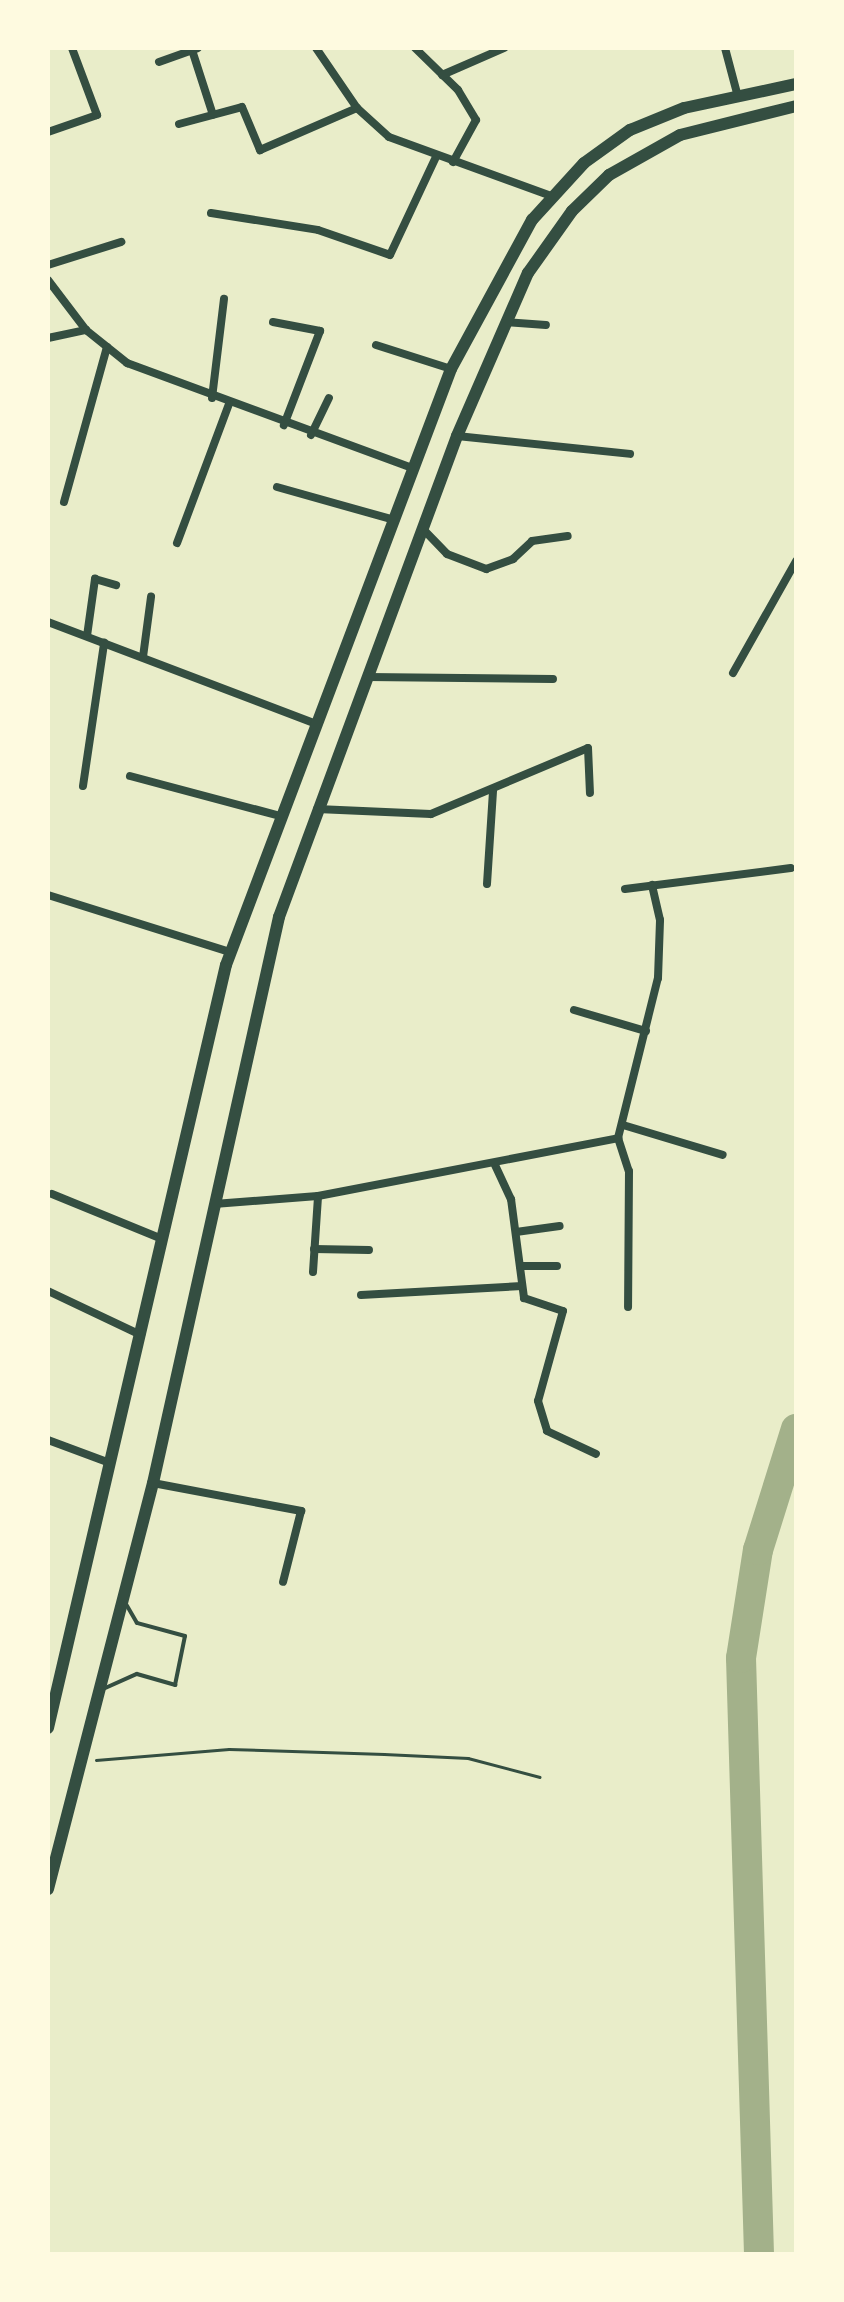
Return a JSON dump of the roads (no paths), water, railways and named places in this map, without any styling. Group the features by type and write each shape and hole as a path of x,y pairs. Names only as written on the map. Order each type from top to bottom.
{"main road":[{"path":"48,1728 53,1680 142,1336 230,952 451,369 499,275 550,196 630,130 736,94 796,84"},
{"path":"48,1889 153,1482 279,917 458,436 506,322 550,242 610,175 680,135 796,106"}],"street":[{"path":"48,132 98,115 72,48"},
{"path":"316,48 357,108 390,137 436,158 550,196"},
{"path":"416,48 442,74 476,120 453,162"},
{"path":"442,74 504,48"},
{"path":"725,48 736,94"},
{"path":"159,62 195,49 213,115"},
{"path":"180,124 242,107 260,150 357,108"},
{"path":"211,214 318,230 390,255 436,158"},
{"path":"48,264 121,242"},
{"path":"48,280 86,330 127,363 284,425 412,468"},
{"path":"212,398 224,299"},
{"path":"273,322 320,331 284,425"},
{"path":"506,322 546,324"},
{"path":"48,338 86,330"},
{"path":"376,345 451,369"},
{"path":"64,502 107,347"},
{"path":"312,435 329,398"},
{"path":"177,543 229,404"},
{"path":"458,436 630,454"},
{"path":"276,487 392,518"},
{"path":"422,528 447,554 486,569 512,559 532,542 568,536"},
{"path":"733,673 796,561"},
{"path":"87,636 96,579 116,585"},
{"path":"142,657 152,597"},
{"path":"48,622 314,723"},
{"path":"84,786 104,643"},
{"path":"366,677 553,679"},
{"path":"316,809 431,814 588,748 590,793"},
{"path":"130,776 280,816"},
{"path":"487,884 494,790"},
{"path":"625,889 791,868"},
{"path":"628,1307 629,1171 618,1138 646,1031 660,920 652,885"},
{"path":"48,895 230,952"},
{"path":"574,1010 646,1031"},
{"path":"624,1125 722,1156"},
{"path":"214,1204 318,1196 618,1138"},
{"path":"495,1164 511,1200 524,1298 563,1311 538,1400 547,1432 596,1454"},
{"path":"52,1194 162,1239"},
{"path":"313,1272 318,1196"},
{"path":"516,1232 560,1226"},
{"path":"314,1250 369,1250"},
{"path":"520,1266 558,1266"},
{"path":"361,1294 522,1286"},
{"path":"48,1291 142,1336"},
{"path":"48,1440 110,1463"},
{"path":"153,1482 301,1510 283,1582"}],"lane":[{"path":"99,1691 137,1674 175,1685 186,1636 137,1623 121,1596"}],"waterway":[{"path":"759,2254 741,1658 758,1550 796,1429"}]}
